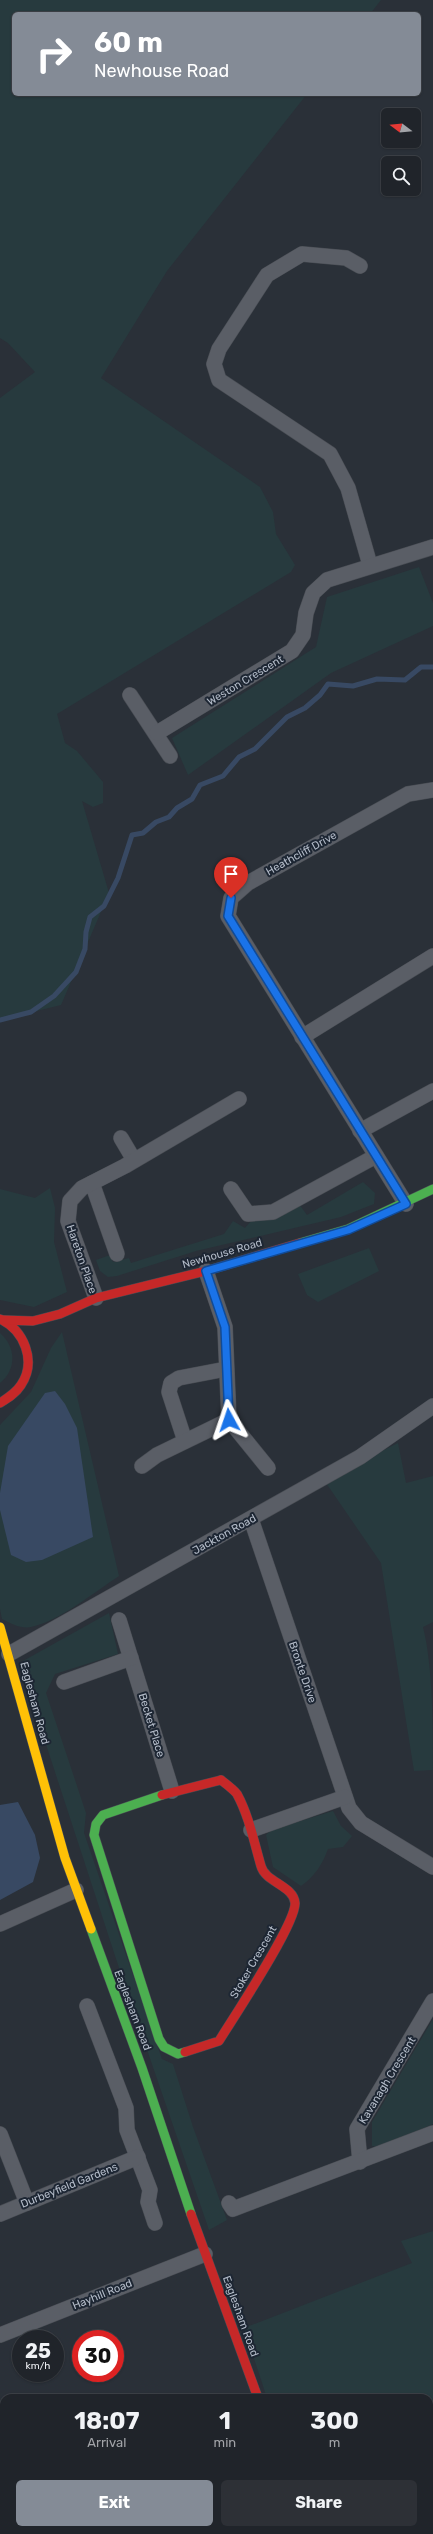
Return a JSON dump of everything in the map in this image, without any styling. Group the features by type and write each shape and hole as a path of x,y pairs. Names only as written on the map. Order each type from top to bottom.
{"street":[{"path":"360,266 346,258 302,254 267,275 219,349 214,364 219,380 330,454 348,488 370,565"},
{"name":"Weston Crescent","path":"157,733 292,651 303,635 306,613 313,593 327,580 370,565 433,547"},
{"path":"130,695 157,733 170,756"},
{"name":"Heathcliff Drive","path":"406,1204 228,916 231,898 248,883 408,794 433,790"},
{"path":"302,1036 433,956"},
{"path":"360,1131 433,1091"},
{"name":"Hareton Place","path":"96,1298 68,1221 70,1201 82,1188 134,1160 239,1099"},
{"path":"121,1138 134,1160"},
{"path":"231,1189 248,1214 273,1212 376,1156"},
{"path":"92,1183 117,1254"},
{"name":"Newhouse Road","path":"1,1319 33,1321 60,1314 96,1298 206,1271 348,1230 406,1204 433,1189"},
{"path":"206,1271 225,1327 229,1420 268,1468"},
{"name":"Newhouse Road","path":"44,1330 60,1314"},
{"path":"0,1403 13,1395 23,1383 28,1369 28,1354 24,1340 15,1328 1,1319"},
{"path":"28,1354 35,1342"},
{"path":"185,1441 169,1392 171,1384 179,1378 226,1369"},
{"name":"Jackton Road","path":"9,1654 360,1457 433,1406"},
{"path":"142,1466 157,1455 229,1420"},
{"name":"Bronte Drive","path":"250,1518 349,1808 361,1823 433,1867"},
{"name":"Becket Place","path":"119,1620 172,1791"},
{"name":"Eaglesham Road","path":"0,1627 9,1654 56,1829 76,1890 142,2068 205,2254 257,2394"},
{"path":"64,1682 131,1658"},
{"name":"Stoker Crescent","path":"221,1780 236,1793 251,1830 262,1870 293,1896 295,1904 293,1915 220,2041 178,2054 164,2047 159,2039 94,1835 95,1822 103,1815 172,1791 221,1780"},
{"path":"251,1830 346,1796"},
{"path":"0,1924 76,1890"},
{"name":"Kavanagh Crescent","path":"360,2162 357,2129 433,2002"},
{"path":"87,2006 126,2108 127,2130 150,2190 148,2202 155,2223"},
{"path":"229,2203 232,2209 360,2162 433,2133"},
{"path":"0,2134 27,2203"},
{"name":"Durbeyfield Gardens","path":"0,2214 138,2157"},
{"name":"Hayhill Road","path":"0,2335 205,2254"}],"green space":[{"path":"0,0 381,0 372,12 12,12 12,96 305,96 167,271 101,378 260,487 273,512 276,534 295,565 291,572 57,714 65,743 77,751 103,782 103,803 93,807 82,801 109,893 61,1005 0,1020 0,398 35,372 8,343 0,338"},
{"path":"419,567 433,603 433,626 331,673 188,775 172,738 316,647 327,597"},
{"path":"363,1182 375,1193 374,1204 341,1217 196,1251 117,1276 108,1277 100,1271 96,1260 110,1255 113,1262 129,1258 131,1263 224,1234 233,1221 245,1228 251,1221 299,1204 307,1215"},
{"path":"50,1188 55,1208 54,1242 67,1292 34,1307 0,1300 0,1189 35,1198"},
{"path":"369,1248 379,1271 318,1302 307,1295 298,1274"},
{"path":"62,1332 119,1576 53,1619 31,1627 20,1627 2,1619 0,1609 0,1425 31,1392 51,1348"},
{"path":"0,1333 12,1351 12,1365 6,1377 0,1383"},
{"path":"398,1443 406,1483 433,1476 433,1622 423,1627 431,1678 433,1770 414,1771 381,1563 324,1480"},
{"path":"109,1613 118,1654 55,1674 46,1693 86,1813 84,1833 162,2059 173,2064 193,2127 227,2220 209,2230 121,1974 23,1674 23,1661"},
{"path":"333,1811 341,1826 352,1836 343,1847 328,1849 321,1865 310,1878 301,1886 273,1867 266,1835 271,1830"},
{"path":"433,2019 433,2124 382,2147 372,2146 372,2122"},
{"path":"433,2231 433,2394 266,2394 244,2328 412,2263 401,2241"}],"water":[{"path":"55,1391 65,1404 77,1428 93,1537 42,1560 26,1562 11,1555 0,1510 0,1493 8,1446 45,1393"},
{"path":"18,1802 35,1835 40,1858 33,1882 0,1900 0,1805"}],"waterway":[{"path":"0,1020 31,1012 54,996 76,972 85,949 86,932 90,917 104,906 118,878 132,835 143,833 156,822 169,817 177,808 192,799 200,785 223,776 239,757 255,749 287,717 305,708 320,695 328,684 353,686 377,679 405,680 421,667 433,667"}],"traffic: fast":[{"path":"300,1243 348,1229 433,1189"},
{"path":"162,1795 103,1815 96,1824 94,1835 159,2039 164,2047 178,2054 185,2052"},
{"path":"91,1929 142,2068 191,2214"}],"traffic: slow":[{"path":"0,1627 65,1858 91,1929"}],"traffic: jam":[{"path":"3,1320 33,1321 60,1314 96,1298 206,1271 300,1243"},
{"path":"0,1319 16,1331 26,1347 28,1356 26,1376 21,1385 12,1395 0,1403"},
{"path":"185,2052 219,2041 275,1950 293,1914 295,1903 290,1892 268,1876 264,1871 261,1866 248,1820 241,1802 237,1794 221,1780"},
{"path":"162,1795 221,1780"},
{"path":"191,2214 257,2394"}],"route":[{"path":"229,1420 226,1392 225,1327 206,1271 348,1230 406,1204 228,916 231,898"}]}
